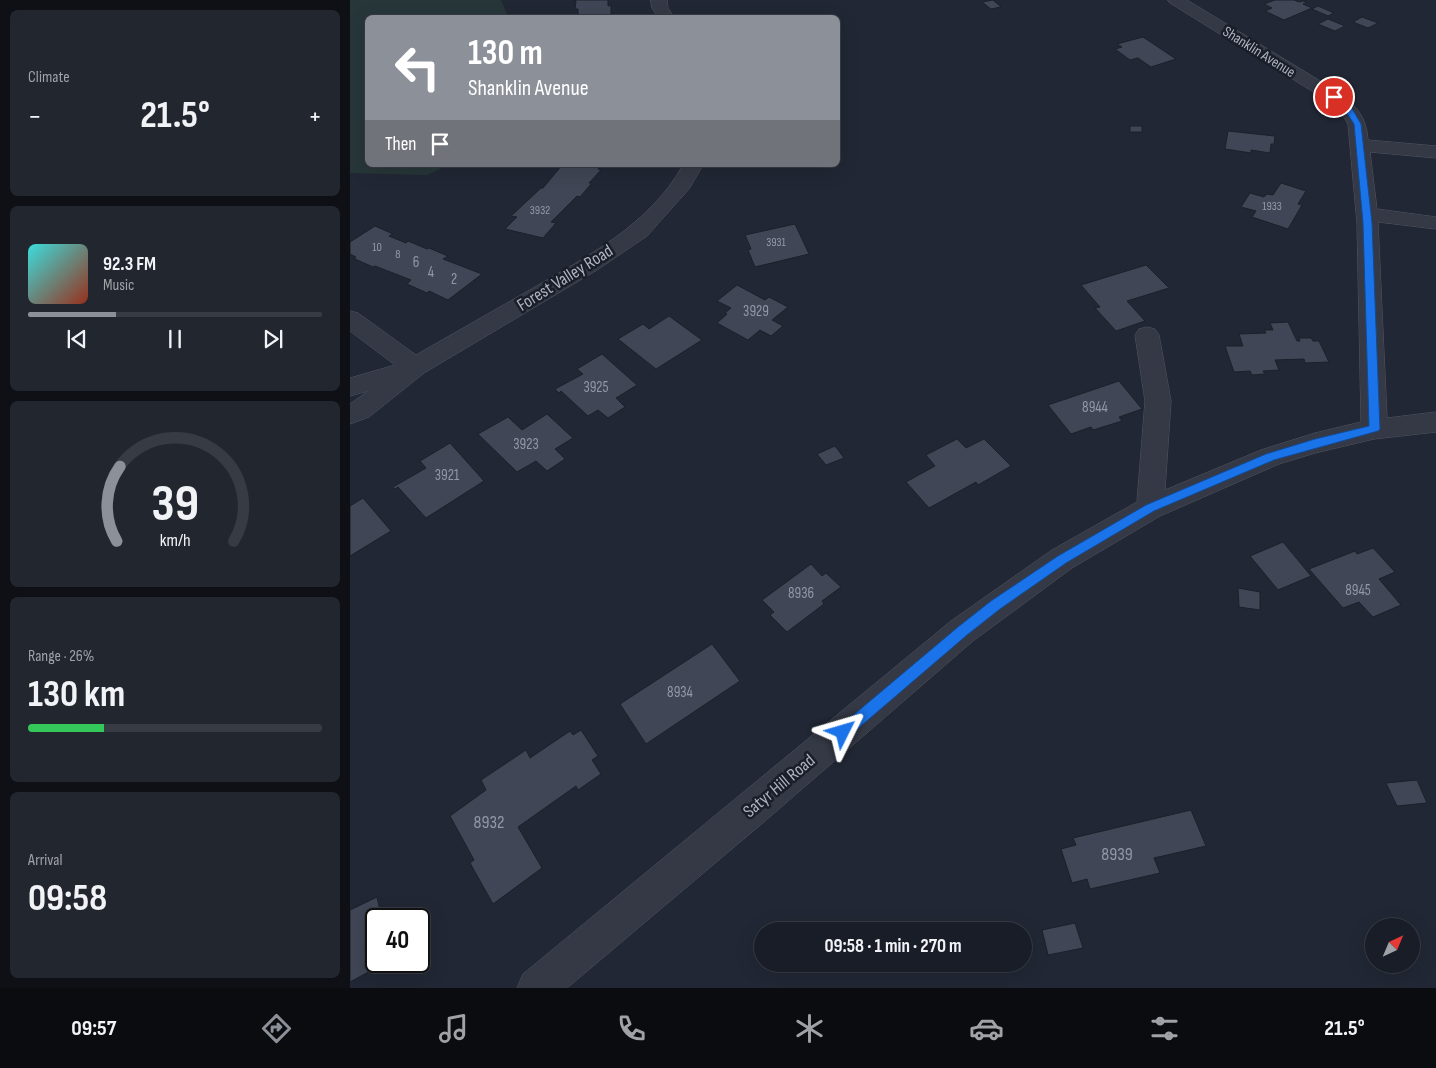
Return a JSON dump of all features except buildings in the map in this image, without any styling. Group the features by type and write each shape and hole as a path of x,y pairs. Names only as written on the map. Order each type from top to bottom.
{"street":[{"path":"659,0 660,8 664,15"},
{"name":"Shanklin Avenue","path":"1176,0 1334,97 1348,109 1358,124 1367,214 1374,429"},
{"path":"1359,145 1436,152"},
{"name":"Forest Valley Road","path":"350,415 360,410 415,367 589,265 639,231 682,185 692,167"},
{"path":"1367,214 1436,223"},
{"path":"350,319 415,367"},
{"path":"1147,335 1158,401 1150,508"},
{"name":"Forest Valley Road","path":"350,387 415,367"},
{"name":"Satyr Hill Road","path":"537,988 754,809 962,631 1062,559 1150,508 1270,457 1315,443 1374,429 1436,422"}],"shaded area":[{"path":"350,0 501,0 507,15 365,15 365,167 444,167 427,175 350,173"}],"route":[{"path":"843,732 995,605 1062,559 1150,508 1270,457 1315,443 1374,429 1368,223 1358,124 1348,109 1334,97"}]}
